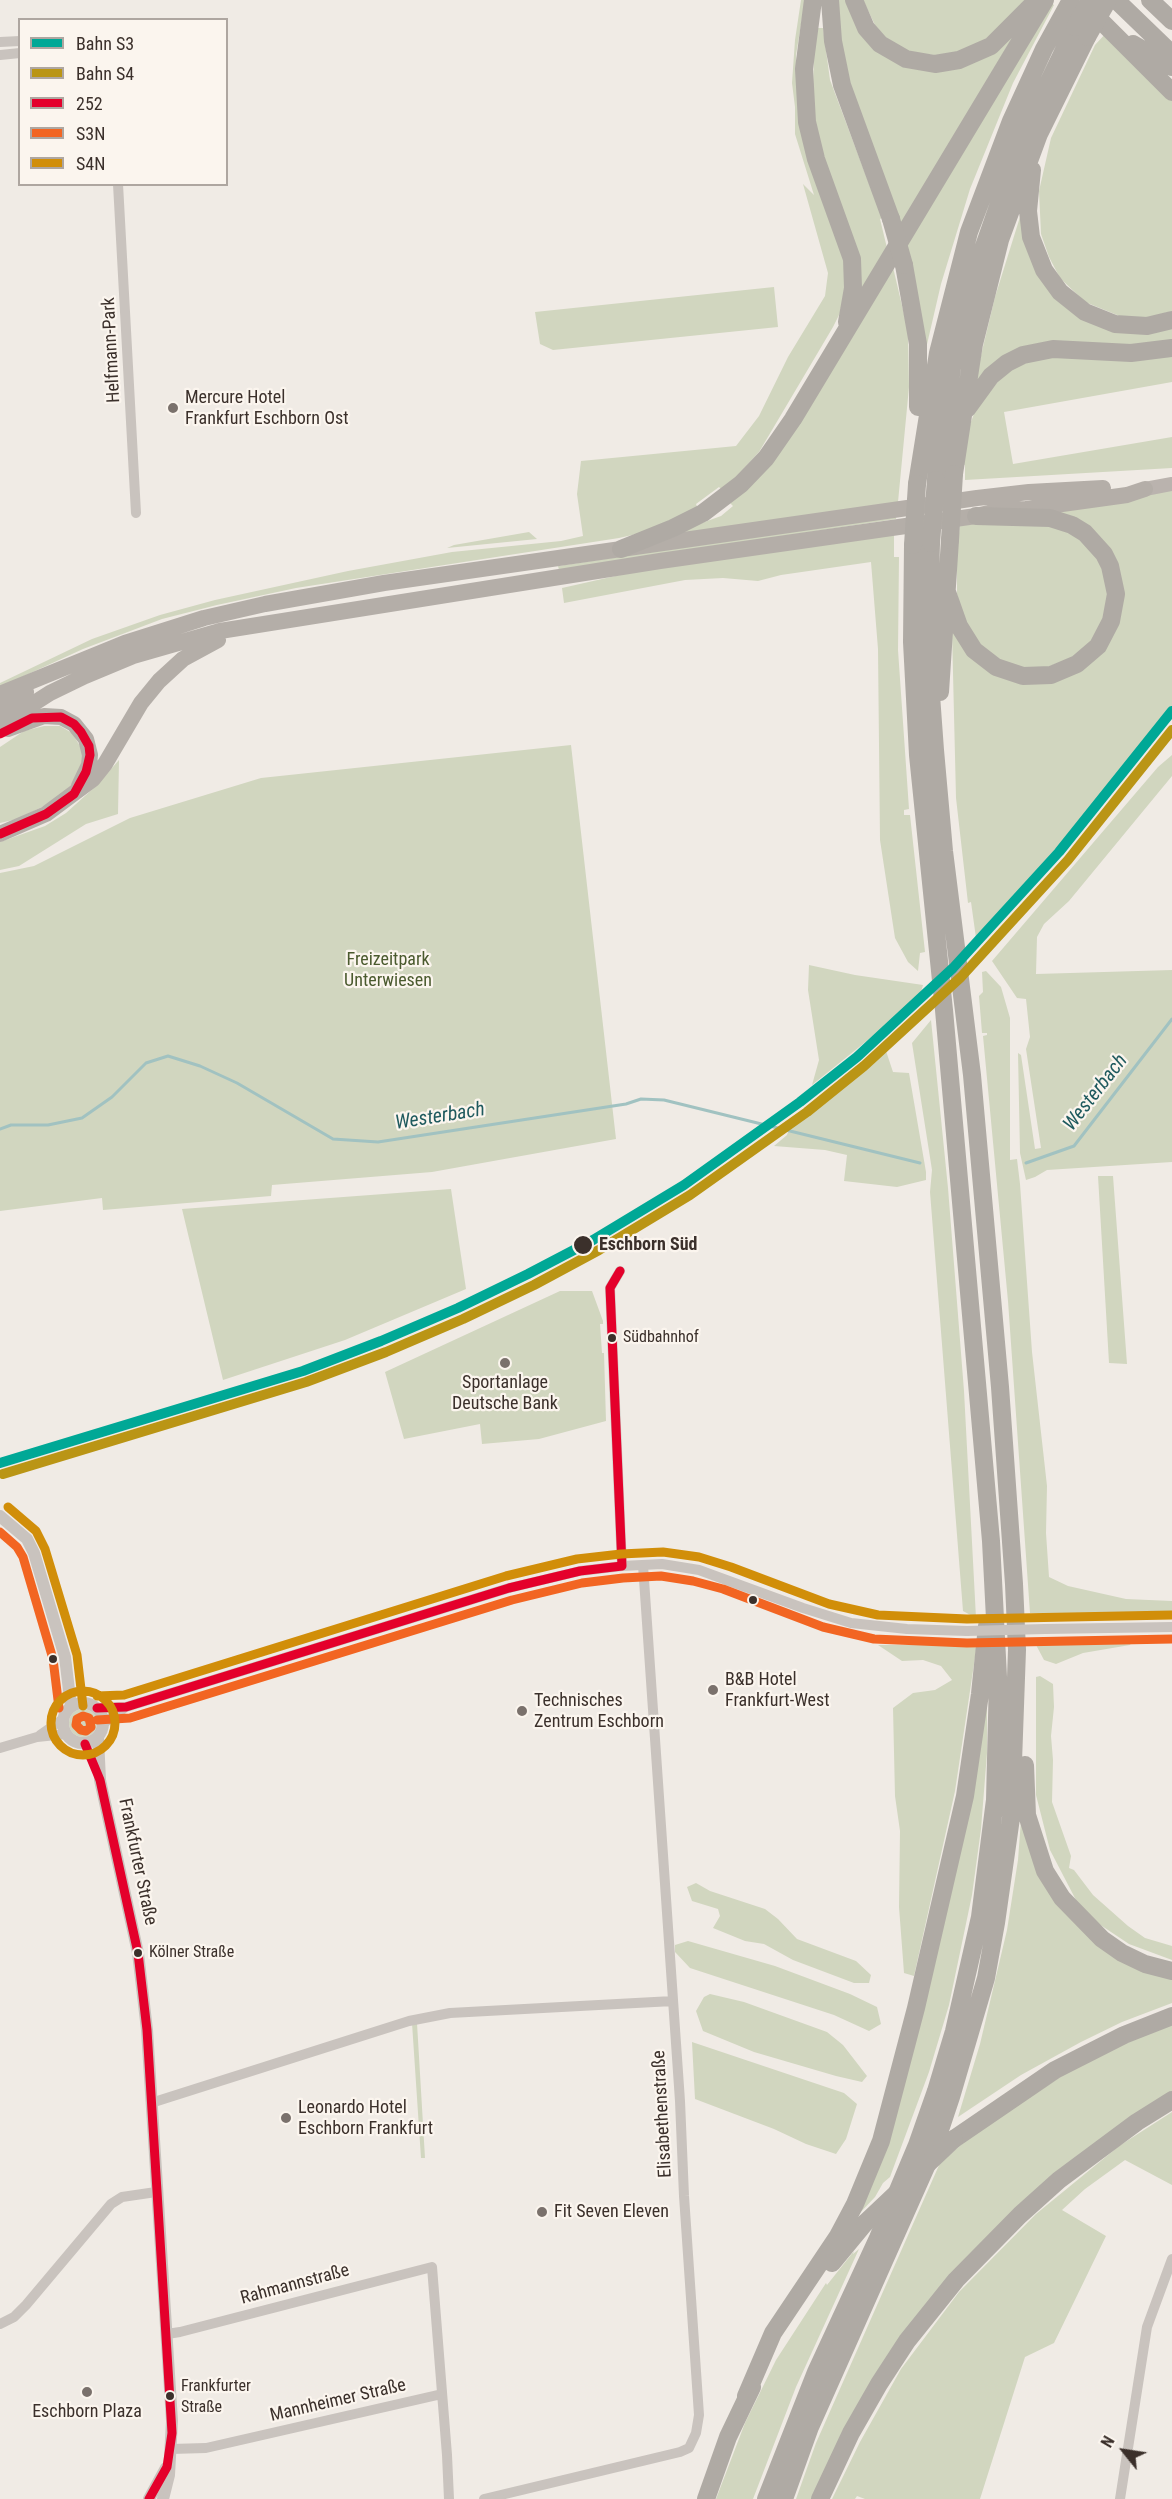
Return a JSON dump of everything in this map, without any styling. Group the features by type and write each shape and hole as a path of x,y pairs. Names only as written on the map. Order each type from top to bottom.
{"highway":[{"path":"813,0 804,69 807,122 816,159 852,259 853,288 846,331"},
{"path":"830,0 833,41 842,85 891,219 904,266 918,344 920,385 917,484 934,750 963,992 991,1280 1017,1650 1024,1713 1027,1815 1045,1871 1062,1898 1102,1939 1122,1953 1145,1964 1172,1971"},
{"path":"854,0 860,19 880,44 906,59 935,64 959,60 991,46 1037,0"},
{"path":"621,549 674,528 703,513 728,496 777,444 1045,0"},
{"path":"1079,0 1172,92"},
{"path":"917,484 938,353 969,232 1011,121 1074,20 1090,0"},
{"path":"766,2499 808,2392 878,2238 917,2145 954,2031 980,1917 995,1800 998,1677 991,1541 944,1010 914,705 912,642 922,544 936,480 952,368 982,252 1023,138 1074,20 1108,0"},
{"path":"1116,0 1172,54"},
{"path":"1150,0 1172,21"},
{"path":"934,750 954,474 974,344 990,276 1012,204 1039,134 1074,20"},
{"path":"1109,28 1172,67"},
{"path":"1039,134 1031,174 1029,224 1037,255 1049,278 1067,299 1085,312 1104,321 1137,326 1172,320"},
{"path":"962,419 977,392 991,376 1006,363 1023,355 1053,349 1131,354 1172,348"},
{"path":"0,694 124,642 168,628 265,604 384,583 977,498 1107,488 1145,489"},
{"path":"0,725 51,693 133,656 220,631 672,559 975,516 1001,510 1127,495 1145,489"},
{"path":"947,591 959,626 974,650 996,667 1023,676 1051,675 1077,664 1098,646 1111,621 1116,594 1110,566 1104,554 1085,533 1072,525 1050,518 975,516"},
{"path":"0,834 46,814 93,779 105,764 141,703 171,669 207,644 285,620"},
{"path":"0,708 71,665"},
{"path":"0,735 21,723 44,716 60,717 74,724 86,739 90,755 86,772 74,794"},
{"path":"706,2499 728,2437 773,2332 838,2236 870,2173 884,2130 939,1914 973,1750 988,1615 991,1541"},
{"path":"784,2499 810,2427 933,2151 972,2032 988,1967 1005,1866 1014,1765 1017,1650"},
{"path":"746,2396 800,2307 865,2223 920,2168 954,2139 1055,2070 1124,2035 1172,2016"},
{"path":"820,2499 850,2433 879,2384 907,2341 956,2280 1020,2214 1059,2180 1129,2128 1172,2100"}],"main road":[{"path":"1145,489 1172,484"}],"street":[{"path":"0,42 18,40"},
{"path":"0,55 18,53"},
{"name":"Helfmann-Park","path":"118,186 136,513"},
{"path":"620,1271 610,1288 610,1299 622,1566"},
{"path":"0,1516 27,1539 34,1553 77,1705"},
{"path":"77,1705 97,1708 126,1707 509,1588 580,1572 622,1566 662,1564 699,1570 850,1623 907,1629 968,1631 1172,1627"},
{"name":"Elisabethenstraße","path":"484,2499 680,2452 689,2448 696,2433 699,2415 643,1565"},
{"path":"38,1737 63,1719 77,1705"},
{"path":"97,1708 104,1723 126,1707"},
{"path":"63,1719 66,1734 74,1742 85,1744 98,1738"},
{"name":"Frankfurter Straße","path":"104,1723 98,1738 100,1780 138,1953 147,2030 172,2421 169,2475 163,2499"},
{"path":"0,1748 38,1737 66,1734"},
{"name":"Frankfurter Straße","path":"85,1744 100,1780"},
{"path":"151,2103 409,2021 450,2013 673,2001"},
{"path":"0,2324 14,2317 26,2305 111,2204 122,2197 156,2192"},
{"path":"1120,2499 1147,2327 1172,2259"},
{"name":"Rahmannstraße","path":"167,2334 432,2267 442,2394"},
{"path":"442,2394 449,2499"},
{"name":"Mannheimer Straße","path":"171,2452 206,2448 442,2394"},
{"name":"Frankfurter Straße","path":"149,2499 162,2477 171,2452"}],"green space":[{"path":"801,0 805,0 796,55 797,76 843,253 846,280 840,313 833,327 759,452 723,491 719,487 696,504 698,509 641,533 296,588 162,619 83,649 0,687 0,683 92,639 160,615 215,600 348,571 452,552 561,541 583,536 577,494 581,461 736,446 759,416 788,357 825,296 828,273 803,184 814,195 795,134 792,83"},
{"path":"836,0 847,0 852,13 919,68 1017,30 901,224 847,85"},
{"path":"863,0 1026,0 993,34 975,46 946,56 910,53 885,37 875,25"},
{"path":"1050,2 1054,5 1013,83 970,189 941,284 925,353 906,240"},
{"path":"815,28 823,28 830,80 882,218 880,219 887,248 856,299 815,120 813,84"},
{"path":"1106,33 1172,100 1172,311 1150,317 1122,317 1085,302 1060,278 1041,234 1039,191 1051,138 1095,45"},
{"path":"1025,201 1069,308 1172,326 1172,344 1068,344 977,380 976,376 995,297"},
{"path":"892,263 908,331 909,387 898,502 702,533 677,532 721,516 733,506 730,503"},
{"path":"774,287 778,327 553,350 540,344 535,312"},
{"path":"1172,355 1172,382 1004,412 1013,464 1172,437 1172,468 965,480 965,465 962,464 968,430 975,411 1006,371 1044,356"},
{"path":"1172,490 1172,707 1063,841 976,938 971,902 968,903 956,798 952,631 991,673 1092,662 1117,566 1047,512"},
{"path":"896,515 896,519 559,570 558,566"},
{"path":"1052,523 1075,534 1102,564 1110,607 1085,653 1034,672 988,656 966,627 957,594 960,524"},
{"path":"529,532 537,539 447,548 454,545"},
{"path":"894,533 894,557 899,557 898,650 909,809 904,810 904,815 910,815 925,952 920,953 918,971 908,962 895,938 880,840 878,649 871,562 781,575 758,581 723,578 685,580 564,603 562,588 633,572"},
{"path":"44,726 60,726 72,733 83,751 81,769 71,786 48,804 17,819 0,823 0,747 24,731"},
{"name":"Freizeitpark Unterwiesen","path":"571,745 616,1139 432,1172 272,1185 271,1196 103,1210 102,1198 0,1211 0,873 34,866 130,818 261,778"},
{"path":"1172,755 1172,776 1069,901 1044,924 1037,937 1036,974 1172,970 1172,1162 1047,1170 1026,1180 1020,1153 1018,1053 1021,1055 1035,1149 1041,1148 1026,1049 1030,1037 1026,999 1017,998 992,961 1158,767"},
{"path":"119,760 118,814 86,824 19,866 0,870 0,842 45,826 66,813 96,786"},
{"path":"809,965 855,975 923,985 921,992 879,1031 812,1085 819,1060 808,990"},
{"path":"986,971 1001,987 1010,1018 1010,1160 1017,1159 1020,1184 1032,1352 1047,1486 1046,1533 1049,1577 1068,1586 1126,1599 1172,1601 1172,1616 1044,1616 1049,1614 1030,1613 1008,1301 983,1036 987,1033 982,1033 979,996 983,992 982,972"},
{"path":"931,1020 948,1188 964,1391 976,1618 963,1611 930,1192 932,1170 912,1043"},
{"path":"884,1045 893,1072 909,1073 926,1180 897,1187 844,1181 847,1155 825,1150 774,1146 787,1135 791,1123"},
{"path":"1098,1176 1113,1176 1127,1364 1109,1363"},
{"path":"451,1189 466,1289 345,1340 223,1380 182,1209"},
{"name":"Sportanlage Deutsche Bank","path":"560,1291 592,1291 603,1321 603,1324 600,1324 602,1353 604,1353 606,1421 539,1439 482,1444 480,1424 404,1439 385,1372"},
{"path":"1133,1640 1130,1645 1083,1653 1056,1664 1044,1660 1035,1643"},
{"path":"977,1644 955,1791 914,1976 904,1973 899,1907 900,1831 895,1796 893,1708 913,1693 935,1690 952,1680 941,1666 923,1660 902,1661 878,1645"},
{"path":"1040,1676 1053,1684 1052,1802 1071,1856 1069,1868 1074,1870 1093,1895 1128,1926 1145,1938 1172,1946 1172,1960 1129,1944 1099,1924 1077,1902 1050,1850 1036,1795 1036,1677"},
{"path":"987,1696 987,1753 981,1829 972,1895 949,2005 929,2072 890,2177 857,2216"},
{"path":"83,1709 93,1713 97,1723 93,1733 83,1737 73,1733 69,1723 73,1713"},
{"path":"1021,1820 1056,1900 1172,1978 1172,2003 1122,2022 1081,2042 1021,2075 958,2117 980,2044 1007,1930 1018,1860"},
{"path":"696,1883 710,1891 765,1909 797,1939 856,1961 871,1975 869,1983 854,1983 793,1960 764,1944 745,1941 713,1928 720,1916 718,1909 692,1901 687,1887"},
{"path":"688,1941 775,1966 850,1994 877,2007 881,2024 869,2031 834,2015 690,1968 675,1952 675,1945"},
{"path":"710,1994 744,2002 827,2032 843,2045 867,2076 862,2082 836,2076 754,2052 703,2031 696,2011 704,1997"},
{"path":"412,2023 417,2023 425,2158 421,2158"},
{"path":"1172,2023 1172,2091 1058,2170 844,2429 811,2499 796,2499 816,2443 940,2163 969,2138 1081,2063"},
{"path":"692,2042 844,2093 857,2104 846,2139 836,2154 695,2099"},
{"path":"1172,2112 1172,2185 1125,2160 1085,2189 1062,2210 1106,2236 1054,2343 1025,2357 980,2499 865,2499 857,2496 855,2499 832,2499 860,2442 901,2369 959,2292 1036,2214 1119,2146"},
{"path":"859,2249 796,2387 753,2499 716,2499 745,2423 776,2360 826,2283 827,2285 854,2251 853,2254"}],"waterway":[{"name":"Westerbach","path":"1026,1163 1074,1146 1172,1019"},
{"name":"Westerbach","path":"0,1129 11,1125 48,1125 82,1118 112,1097 146,1063 168,1056 200,1066 237,1083 333,1139 378,1142 626,1104 641,1099 664,1100 920,1163"}],"rail line":[{"name":"S3","path":"0,1463 303,1371 381,1341 458,1308 528,1274 593,1240 684,1185 800,1102 857,1057 953,968 1059,852 1172,711"},
{"name":"S4","path":"3,1474 306,1382 386,1352 534,1285 599,1250 690,1195 807,1112 864,1066 961,977 1068,860 1172,730"}],"transit line":[{"name":"252","path":"0,734 32,718 61,717 74,724 81,732 89,746 90,755 86,772 74,794 46,814 0,834"},
{"name":"252","path":"620,1271 610,1288 622,1566"},
{"name":"S4N","path":"8,1507 36,1531 45,1549 77,1655 83,1706"},
{"name":"S3N","path":"0,1532 17,1547 23,1557 53,1659 59,1708"},
{"name":"S4N","path":"97,1696 124,1695 506,1576 577,1559 621,1554 663,1552 699,1557 829,1604 878,1615 967,1619 1172,1615"},
{"name":"252","path":"97,1708 126,1707 509,1588 580,1571 622,1566"},
{"name":"S3N","path":"97,1720 130,1718 512,1600 582,1583 623,1578 661,1576 693,1581 723,1589 823,1627 874,1639 967,1643 1172,1639"},
{"name":"S4N","path":"77,1691 89,1691 106,1700 113,1711 115,1723 113,1735 106,1746 89,1755 77,1755 65,1750 56,1741 51,1729 51,1717 56,1705 65,1696 77,1691"},
{"name":"S3N","path":"83,1716 89,1718 91,1727 86,1731 81,1730 76,1725 77,1719 83,1716"},
{"name":"252","path":"85,1744 100,1780 138,1953 147,2030 172,2433 167,2467 149,2499"}],"place":[{"name":"Mercure Hotel Frankfurt Eschborn Ost","path":"173,408"},
{"name":"Eschborn Süd","path":"583,1245"},
{"name":"Südbahnhof","path":"612,1338"},
{"name":"Sportanlage Deutsche Bank","path":"505,1363"},
{"name":"B&B Hotel Frankfurt-West","path":"713,1690"},
{"name":"Technisches Zentrum Eschborn","path":"522,1711"},
{"name":"Kölner Straße","path":"138,1953"},
{"name":"Leonardo Hotel Eschborn Frankfurt","path":"286,2118"},
{"name":"Fit Seven Eleven","path":"542,2212"},
{"name":"Eschborn Plaza","path":"87,2392"},
{"name":"Frankfurter Straße","path":"170,2396"}]}
